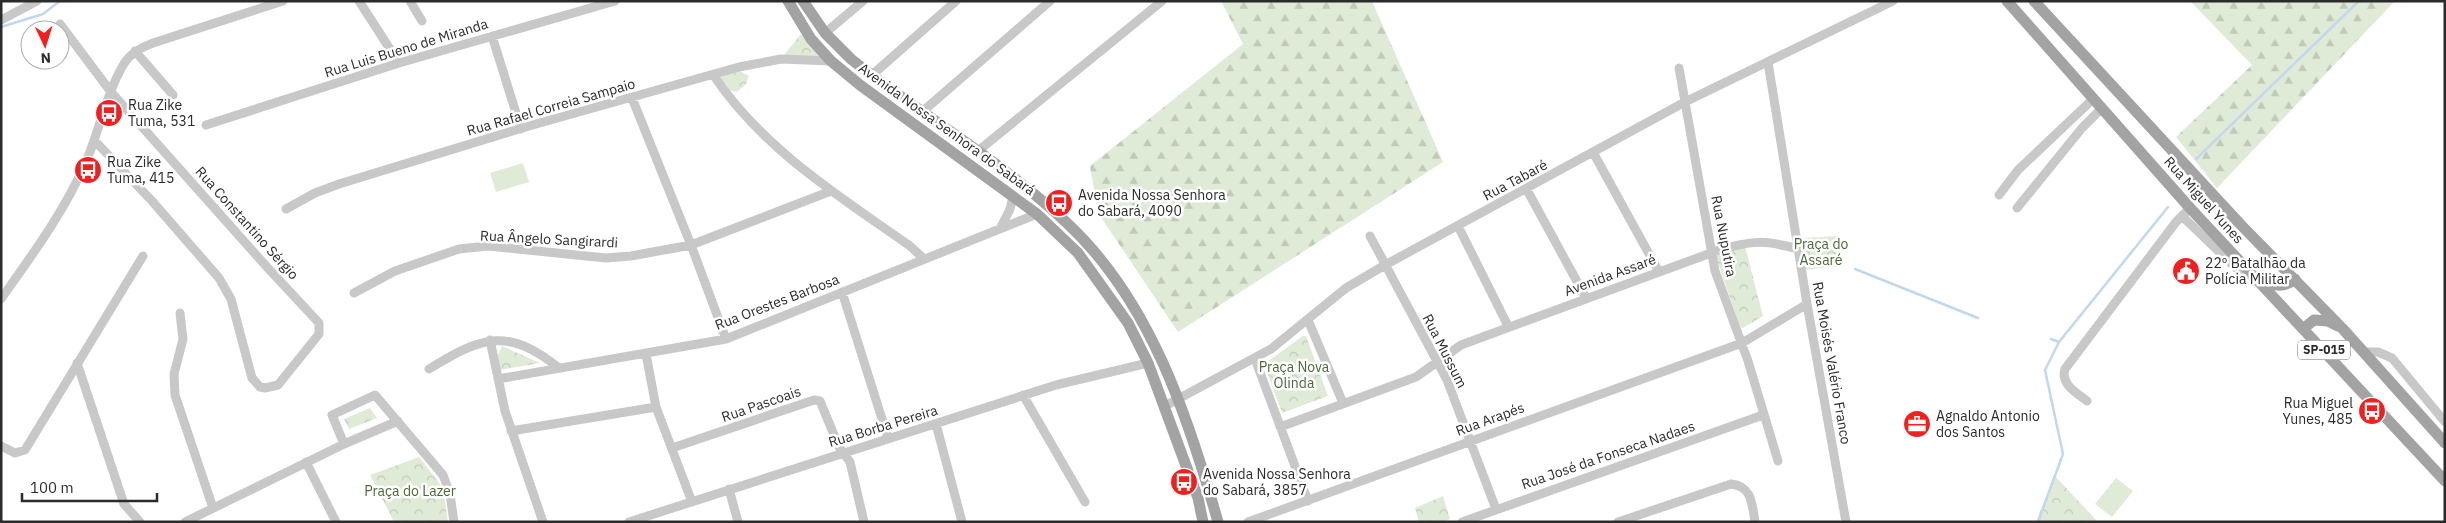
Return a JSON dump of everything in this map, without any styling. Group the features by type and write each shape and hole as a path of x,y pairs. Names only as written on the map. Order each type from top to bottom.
{"main road":[{"name":"Avenida Nossa Senhora do Sabará","path":"788,1 811,38 831,61 1037,214 1078,253 1105,288 1128,323 1148,363 1198,498 1203,522"},
{"name":"Avenida Nossa Senhora do Sabará","path":"803,1 825,33 872,75 1037,196 1070,225 1092,250 1140,317 1160,355 1177,399 1218,522"},
{"name":"Rua Miguel Yunes","path":"2007,1 2102,108 2183,215 2252,276 2304,328 2445,481"},
{"name":"Rua Miguel Yunes","path":"2034,1 2241,225 2342,328 2445,443"},
{"path":"2252,276 2278,286 2285,286 2295,279"},
{"path":"2304,328 2309,322 2320,320 2342,328"}],"street":[{"path":"1,20 37,1"},
{"path":"1,299 62,209 94,140 111,92 126,60 135,51 153,43 283,1"},
{"path":"359,1 398,63"},
{"path":"410,1 422,21"},
{"name":"Rua Luis Bueno de Miranda","path":"206,125 398,63 598,4 615,1"},
{"path":"825,33 864,1"},
{"path":"872,75 956,1"},
{"path":"922,112 1050,1"},
{"path":"978,151 1162,1"},
{"name":"Rua Tabaré","path":"1165,406 1255,359 1308,320 1346,288 1385,266 1594,154 1685,102 1893,1"},
{"path":"492,36 521,129"},
{"name":"Rua Constantino Sérgio","path":"70,37 111,92 320,323 319,334 278,385 265,388 255,383 230,299 219,278 152,201 94,140"},
{"path":"135,51 174,95"},
{"name":"Rua Rafael Correia Sampaio","path":"286,209 315,193 339,184 521,129 762,61 781,59 831,61"},
{"name":"Rua Moisés Valério Franco","path":"1768,62 1807,304 1846,522"},
{"name":"Rua Nuputira","path":"1680,68 1714,271 1742,344 1778,461"},
{"path":"714,76 761,134 792,161 910,246 923,258"},
{"path":"632,98 691,245 726,339"},
{"path":"1999,195 2018,170 2093,99"},
{"path":"2017,208 2082,128 2102,108"},
{"path":"1594,154 1659,272"},
{"path":"1526,190 1586,298"},
{"name":"Rua Ângelo Sangirardi","path":"354,293 395,271 459,249 495,247 606,258 631,256 691,245 832,191"},
{"path":"1000,230 1010,209 1013,197"},
{"name":"Rua Orestes Barbosa","path":"498,379 726,339 750,331 923,258 1000,230 1037,214"},
{"path":"2087,401 2064,380 2065,370 2183,215"},
{"path":"1458,226 1508,326"},
{"name":"Rua Mussum","path":"1370,236 1447,380 1496,510"},
{"name":"Avenida Assaré","path":"1280,427 1416,377 1461,345 1508,326 1710,253 1754,241 1769,241 1799,249"},
{"path":"1,446 15,453 25,450 143,256"},
{"path":"842,292 888,438"},
{"name":"Rua Arapés","path":"1248,522 1742,344 1807,304"},
{"path":"180,313 183,339 174,374 175,396 213,508"},
{"path":"1308,320 1343,403"},
{"path":"429,369 459,351 490,340 512,342 527,346 559,368"},
{"path":"490,340 511,431 542,522"},
{"path":"2363,352 2378,352 2392,358 2445,422"},
{"path":"646,354 656,406 692,502"},
{"path":"1255,359 1308,501"},
{"path":"77,363 124,504 140,522"},
{"name":"Rua Borba Pereira","path":"629,522 1023,395 1056,385 1148,363"},
{"path":"344,444 332,415 372,395 377,397 443,475 450,494 454,522"},
{"path":"1023,395 1085,502"},
{"name":"Rua Pascoais","path":"672,448 817,400 823,404 839,447 850,462 864,522"},
{"path":"511,431 656,406"},
{"name":"Rua José da Fonseca Nadaes","path":"1465,521 1763,415"},
{"path":"185,522 306,462 398,421"},
{"path":"936,424 962,522"},
{"path":"306,462 336,522"},
{"path":"1618,522 1731,484 1747,489 1751,498 1755,522"},
{"path":"730,489 738,522"},
{"path":"659,512 662,522"}],"green space":[{"path":"1221,1 1372,1 1443,162 1178,332 1098,213 1090,166 1243,44"},
{"path":"2190,1 2395,1 2217,188 2176,137 2252,65"},
{"path":"801,34 821,58 784,55"},
{"path":"738,70 749,76 746,84 737,92 725,89 718,76"},
{"path":"523,163 529,182 496,192 490,173"},
{"name":"Praça do Assaré","path":"1842,236 1840,266 1804,270 1799,238"},
{"path":"1745,246 1763,316 1743,328 1740,327 1716,257 1717,253"},
{"name":"Praça Nova Olinda","path":"1303,336 1306,336 1328,396 1282,413 1264,364"},
{"path":"502,346 540,363 500,370 497,357"},
{"path":"370,408 377,418 349,429 344,419"},
{"name":"Praça do Lazer","path":"419,457 443,488 448,522 394,522 370,475"},
{"path":"2054,475 2098,522 2036,522"},
{"path":"2116,478 2133,491 2112,517 2095,504"},
{"path":"1443,496 1450,519 1443,522 1419,522 1415,508"}],"waterway":[{"path":"1,27 43,14 60,1"},
{"path":"2196,159 2359,1"},
{"path":"2051,339 2059,342 2168,207"},
{"path":"1855,269 1978,318"},
{"path":"2038,522 2063,454 2045,370 2059,342"}],"place":[{"name":"Rua Zike Tuma, 531","path":"109,113"},
{"name":"Rua Zike Tuma, 415","path":"88,170"},
{"name":"Avenida Nossa Senhora do Sabará, 4090","path":"1059,203"},
{"name":"22º Batalhão da Polícia Militar","path":"2186,271"},
{"name":"Rua Miguel Yunes, 485","path":"2372,411"},
{"name":"Agnaldo Antonio dos Santos","path":"1917,424"},
{"name":"Avenida Nossa Senhora do Sabará, 3857","path":"1184,482"}]}
